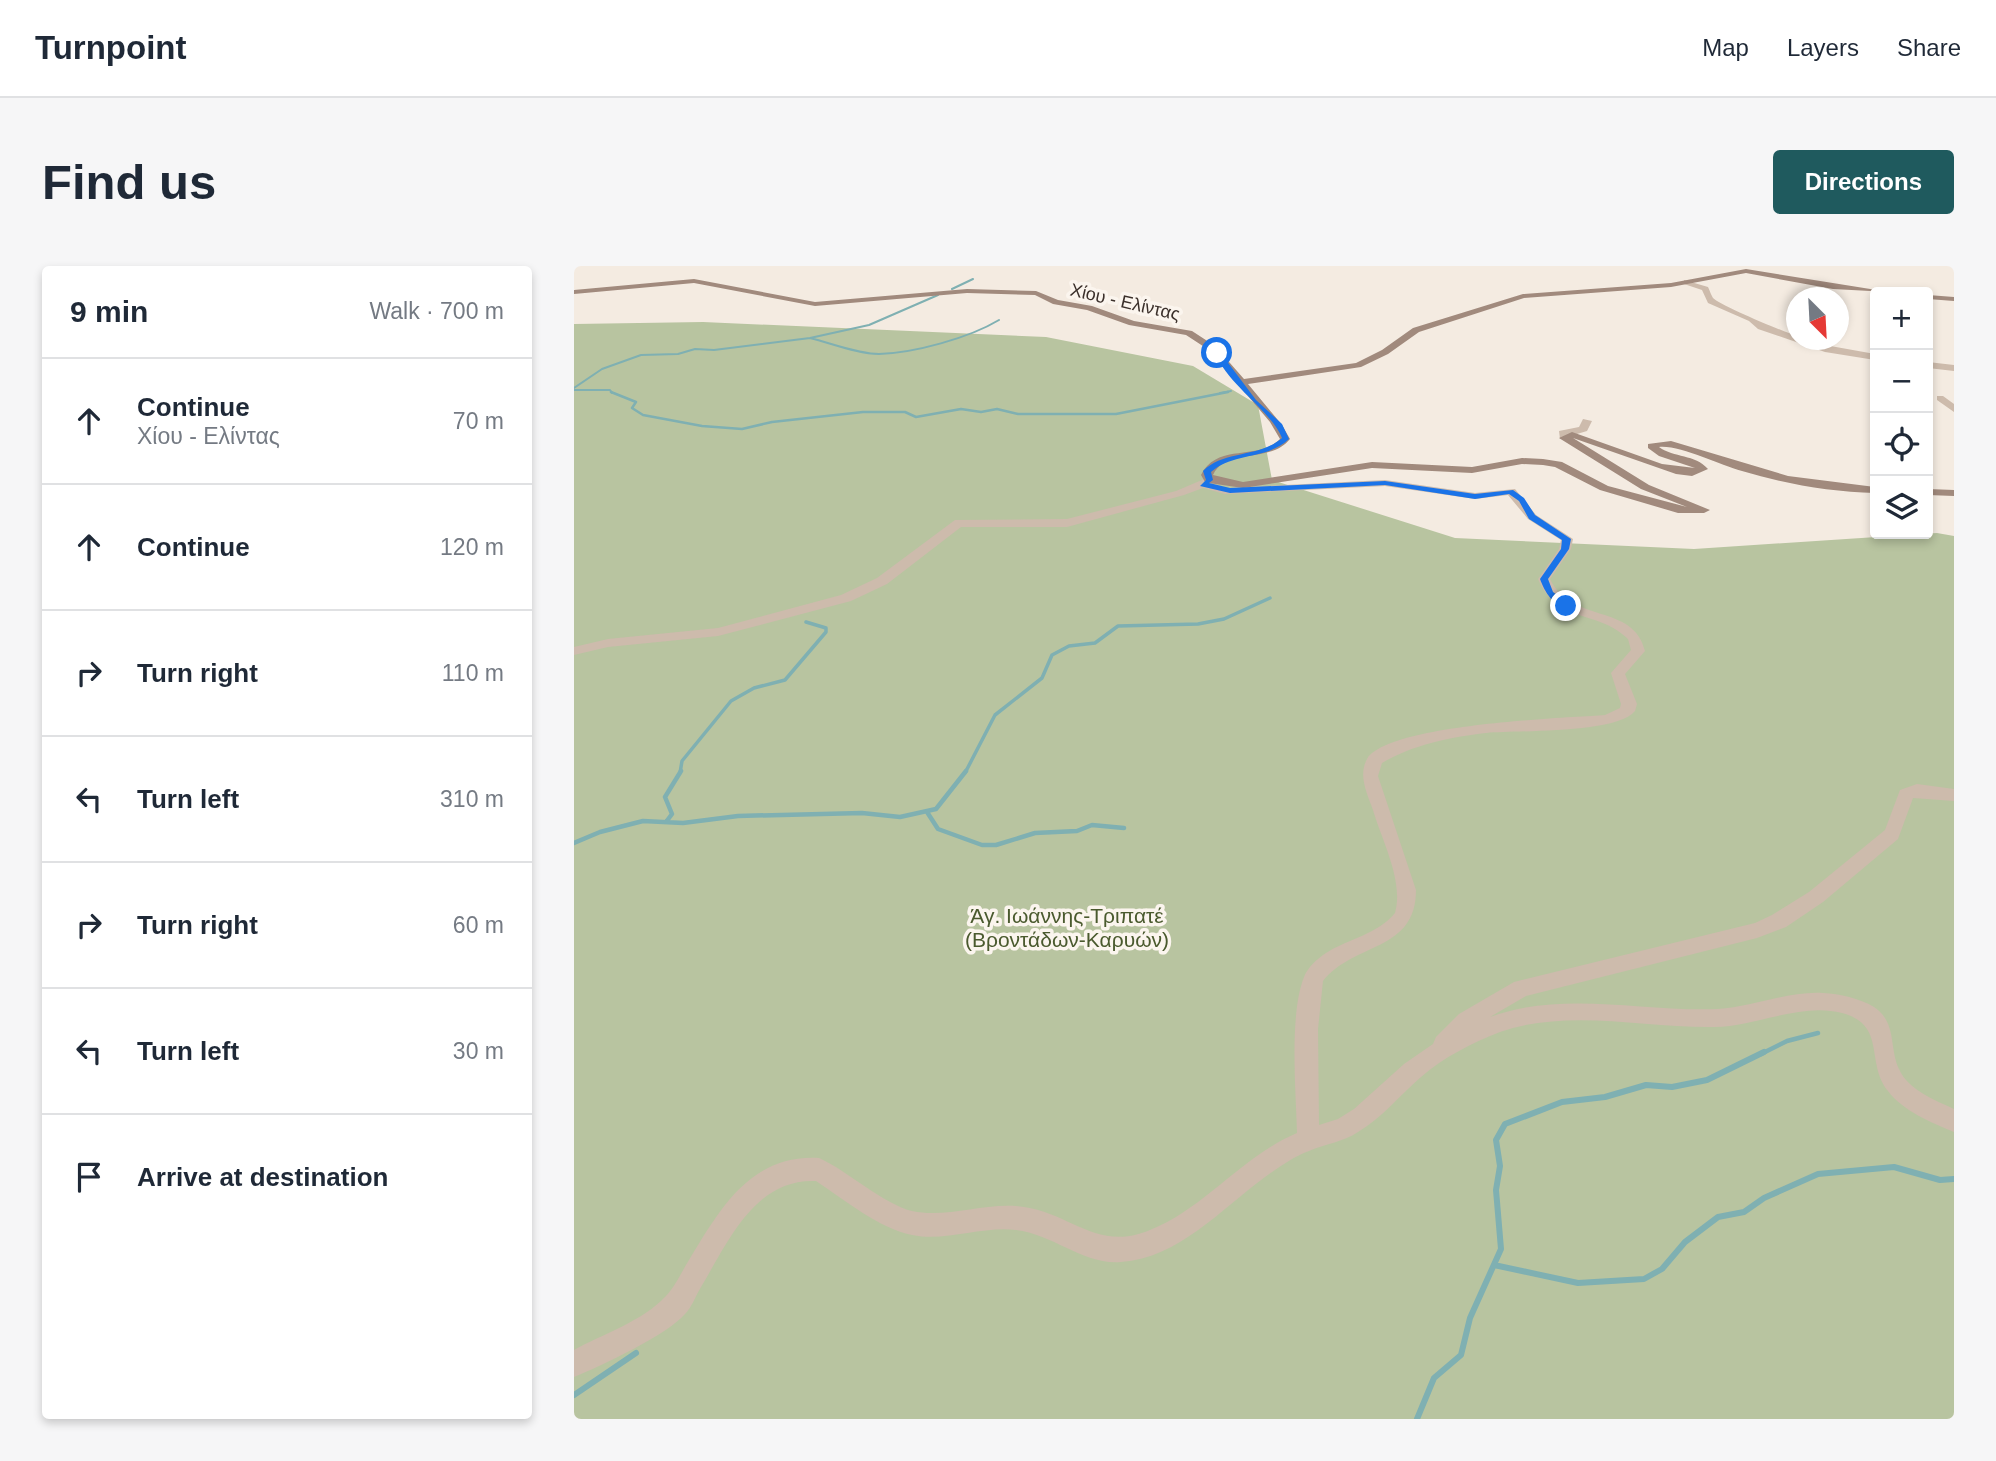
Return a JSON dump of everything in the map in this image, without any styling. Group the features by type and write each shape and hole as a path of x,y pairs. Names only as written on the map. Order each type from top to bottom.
{"main road":[{"path":"1242,382 1364,363 1416,330 1476,313 1512,298 1687,282 1753,271 1833,287 1870,291"},
{"name":"Χίου - Ελίντας","path":"574,292 694,281 810,304 967,291 1035,293 1056,302 1089,308 1132,323 1189,333 1212,348 1242,382 1257,406 1280,425 1285,439 1274,449 1217,463 1207,471 1206,482"},
{"path":"1933,297 1954,299"},
{"path":"1206,482 1243,485 1372,465 1472,470 1514,462 1543,462 1558,464 1604,488 1682,511 1693,513 1704,510 1645,487 1564,437"},
{"path":"1564,437 1580,437 1653,464 1684,471 1703,469 1692,461 1657,453 1652,446 1661,443 1673,445 1734,465 1819,486 1870,491"},
{"path":"1933,492 1954,493"}],"street":[{"path":"1687,282 1705,289 1711,301 1752,319 1755,325 1764,329 1828,350 1870,357"},
{"path":"1933,366 1954,368"},
{"path":"1940,398 1954,409"},
{"path":"1564,437 1563,433 1583,429 1587,421"},
{"path":"574,651 608,643 718,632 846,598 882,581 920,554 949,528 960,523 1067,523 1173,495 1206,482 1230,491 1385,483 1475,496 1511,491 1521,500 1532,517 1567,539 1565,549 1544,579 1549,593 1572,610 1627,628 1637,637 1638,651 1618,673 1629,704 1620,715 1589,722 1484,728 1398,746 1375,760 1370,776 1407,890 1406,906 1403,918 1395,925 1357,944 1325,965 1314,977 1309,1010 1308,1139"},
{"path":"574,1364 668,1312 685,1294 708,1250 738,1205 757,1187 787,1172 811,1168 826,1173 896,1217 913,1223 1022,1218 1049,1225 1097,1250 1117,1252 1143,1246 1185,1226 1261,1165 1308,1139 1333,1133 1354,1123 1433,1055 1466,1021 1521,988 1768,927 1816,897 1892,834 1906,794 1917,790 1954,795"},
{"path":"1433,1055 1516,1017 1551,1011 1717,1018 1799,1003 1833,1003 1853,1007 1872,1018 1883,1035 1894,1081 1912,1098 1954,1121"}],"green space":[{"name":"Άγ. Ιωάννης-Τριπατέ (Βροντάδων-Καρυών)","path":"703,322 1046,337 1193,366 1258,405 1272,480 1455,538 1694,549 1870,537 1933,539 1933,533 1937,533 1954,536 1954,1419 574,1419 574,324"}],"waterway":[{"path":"952,289 973,279"},
{"path":"810,338 869,325 938,295"},
{"path":"810,338 862,352 893,353 924,348 957,338 999,320"},
{"path":"574,388 602,369 641,355 678,354 695,349 714,350 810,338"},
{"path":"574,390 611,392"},
{"path":"1220,393 1231,391"},
{"path":"611,392 636,402 632,408 643,415 702,426 742,429 772,422 863,412 905,412 916,417 961,409 981,412 997,409 1018,414 1116,414 1228,392"},
{"path":"965,773 995,715 1042,678 1052,655 1069,646 1095,643 1118,626 1198,624 1224,619 1270,598"},
{"path":"680,772 682,761 731,701 754,688 785,680 826,632 826,628 806,622"},
{"path":"574,843 600,832 643,821 683,823 738,816 862,813 900,817 936,809 966,771"},
{"path":"666,822 672,814 665,797 680,772"},
{"path":"927,812 938,829 982,845 996,845 1035,833 1077,831 1092,825 1124,828"},
{"path":"1761,1054 1787,1041 1818,1033"},
{"path":"1417,1419 1434,1378 1461,1355 1470,1318 1501,1249 1496,1190 1500,1166 1496,1140 1505,1124 1562,1102 1605,1097 1646,1085 1672,1087 1707,1080 1764,1052"},
{"path":"1494,1265 1578,1283 1644,1279 1662,1269 1685,1242 1718,1217 1744,1212 1764,1198 1818,1174 1894,1167 1940,1180 1954,1179"},
{"path":"574,1395 636,1353"}],"route":[{"path":"1217,353 1242,382 1253,402 1284,430 1285,439 1274,449 1236,456 1217,463 1207,471 1209,480 1202,484 1230,491 1385,483 1475,496 1511,491 1518,496 1537,522 1562,533 1567,539 1565,549 1547,570 1544,579 1549,593 1566,606"}]}
